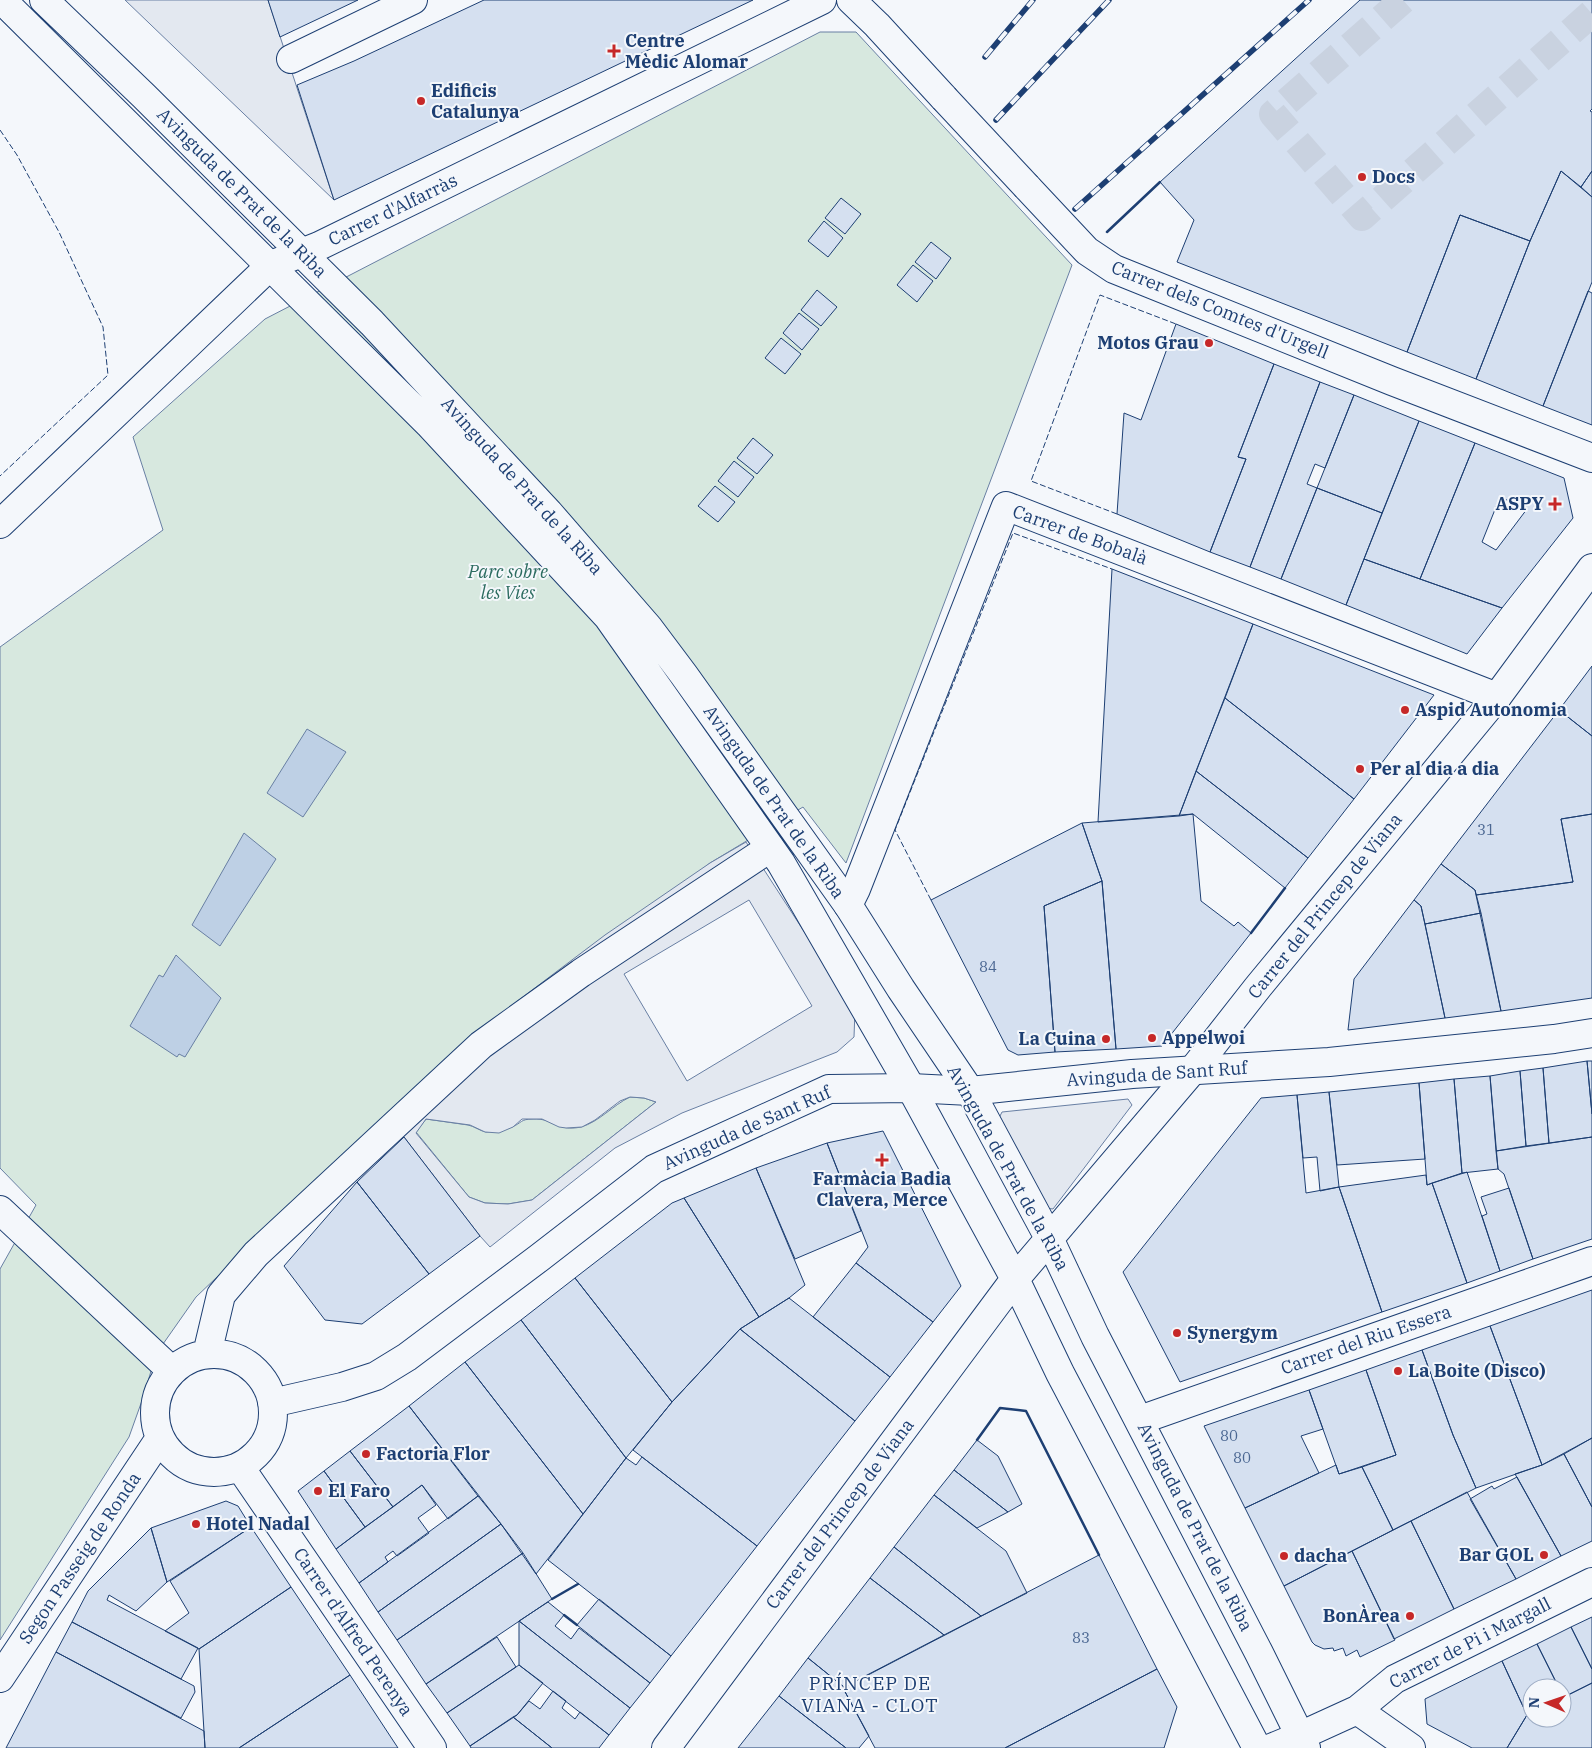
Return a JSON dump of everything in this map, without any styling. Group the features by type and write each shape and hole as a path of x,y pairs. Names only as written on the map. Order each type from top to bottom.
{"street":[{"name":"Avinguda de Prat de la Riba","path":"2,0 429,424 608,618 781,863 911,1088 1015,1279 1060,1374 1258,1748"},
{"name":"Avinguda de Prat de la Riba","path":"44,0 144,96 372,323 536,498 648,627 684,675 848,905 901,989 970,1091 1050,1238 1095,1336 1140,1420 1303,1742"},
{"path":"291,59 414,0"},
{"name":"Carrer d'Alfarràs","path":"0,524 271,265 302,253 822,0"},
{"name":"Carrer dels Comtes d'Urgell","path":"851,0 877,25 1087,251 1114,268 1392,381 1592,458"},
{"name":"Carrer de Bobalà","path":"848,905 859,882 1006,506 1497,697"},
{"name":"Carrer del Princep de Viana","path":"666,1748 1015,1279 1192,1071 1258,987 1497,697 1592,568"},
{"path":"207,1354 220,1295 256,1254 481,1045 581,973 770,848"},
{"name":"Avinguda de Sant Ruf","path":"272,1403 342,1388 376,1376 407,1357 539,1258 654,1168 829,1089 911,1088 970,1091 1132,1074 1329,1062 1554,1039 1592,1033"},
{"path":"0,1210 172,1371"},
{"name":"Carrer del Riu Essera","path":"1140,1420 1592,1261"},
{"path":"207,1354 226,1355 244,1362 259,1375 269,1392 272,1403 271,1428 265,1444 254,1457 240,1467 222,1472 203,1472 185,1466 171,1454 160,1438 155,1421 155,1403 161,1386 172,1371 188,1360 207,1354"},
{"name":"Segon Passeig de Ronda","path":"0,1678 160,1438"},
{"name":"Carrer d'Alfred Perenya","path":"240,1467 432,1748"},
{"name":"Carrer de Pi i Margall","path":"1271,1748 1303,1742 1356,1710 1395,1679 1592,1582"},
{"path":"1356,1710 1411,1748"}],"green space":[{"name":"Parc sobre les Vies","path":"820,32 856,32 1072,265 846,863 803,807 710,863 386,1116 196,1297 156,1354 129,1437 0,1640 0,1269 36,1205 0,1168 0,647 163,530 133,437 265,319"},
{"path":"630,1097 644,1098 656,1102 532,1200 508,1204 485,1203 469,1197 416,1132 426,1119 468,1125 486,1132 510,1128 523,1120 529,1119 540,1119 566,1128 581,1127 588,1125"}],"shaded area":[{"path":"125,0 268,0 334,200 175,48"},
{"path":"746,842 855,1010 854,1037 837,1052 682,1113 615,1148 490,1247 386,1116 515,1003 605,935 710,863","holes":["749,900 812,1006 687,1081 624,974","630,1097 644,1098 656,1102 532,1200 508,1204 485,1203 469,1197 416,1133 426,1119 470,1125 485,1132 499,1133 513,1127 522,1119 542,1119 559,1127 566,1128 582,1127 595,1120 620,1101"]},
{"path":"1128,1099 1132,1105 1053,1209 1046,1208 999,1118 1002,1112"}],"water":[{"path":"307,729 346,752 303,817 267,793"},
{"path":"244,833 276,859 220,946 192,925"},
{"path":"176,955 221,998 185,1057 179,1054 177,1057 130,1026 159,975 163,977"}],"building":[{"path":"268,0 358,0 280,37"},
{"name":"Edificis Catalunya","path":"484,0 753,0 334,200 297,85 354,61"},
{"name":"Docs","path":"1360,0 1592,0 1592,109 1590,111 1592,112 1592,171 1581,187 1561,171 1530,241 1460,215 1407,352 1177,262 1194,220 1160,182"},
{"path":"1561,171 1592,197 1592,282 1543,406 1476,379 1530,241"},
{"path":"1592,171 1592,197 1581,187"},
{"path":"841,198 861,214 845,234 825,218"},
{"path":"1460,215 1530,241 1476,379 1407,352"},
{"path":"824,221 843,238 828,257 808,241"},
{"path":"931,242 951,258 936,279 915,262"},
{"path":"913,265 933,281 917,302 897,285"},
{"path":"817,290 837,307 821,326 801,310"},
{"path":"1588,291 1592,293 1592,425 1543,406"},
{"path":"799,313 819,329 802,350 783,333"},
{"path":"1176,324 1274,364 1238,457 1246,459 1210,552 1117,514 1124,413 1141,420"},
{"path":"781,338 801,354 785,374 765,358"},
{"path":"1274,364 1320,382 1250,567 1210,552 1246,459 1238,457"},
{"path":"1320,382 1354,395 1325,468 1315,464 1307,484 1317,488 1281,579 1250,567"},
{"path":"1354,395 1419,421 1382,513 1317,488"},
{"path":"1419,421 1475,443 1420,579 1364,559"},
{"path":"753,438 773,455 757,474 737,458"},
{"path":"1475,443 1564,478 1573,518 1502,608 1420,579","holes":["1500,497 1527,509 1496,550 1482,542"]},
{"path":"734,461 754,477 738,497 718,481"},
{"path":"715,486 735,502 718,522 698,506"},
{"path":"1317,488 1382,513 1346,605 1281,579"},
{"path":"1364,559 1502,608 1467,654 1346,605"},
{"path":"1112,569 1253,624 1179,816 1098,822"},
{"path":"1253,624 1434,695 1354,799 1225,698"},
{"path":"1592,666 1592,736 1559,710"},
{"path":"1225,698 1354,799 1308,858 1196,771"},
{"path":"1559,710 1592,736 1592,814 1561,819 1573,882 1476,895 1475,890 1441,864"},
{"path":"1196,771 1308,858 1285,888 1193,814 1179,816"},
{"path":"1193,814 1201,901 1234,926 1238,922 1251,933 1162,1046 1116,1049 1102,881 1082,823"},
{"path":"1592,814 1592,998 1501,1011 1476,895 1573,882 1561,819"},
{"path":"1082,823 1102,881 1044,906 1055,1052 1018,1055 1008,1050 931,900"},
{"path":"1441,864 1475,890 1481,913 1425,924 1421,906 1414,900"},
{"path":"1102,881 1116,1049 1055,1052 1044,906"},
{"path":"1414,900 1421,906 1445,1018 1348,1030 1354,979"},
{"path":"1481,913 1501,1011 1445,1018 1425,924"},
{"path":"1587,1061 1592,1114 1592,1137 1549,1143 1543,1068"},
{"path":"1587,1061 1592,1061 1592,1114"},
{"path":"1543,1068 1549,1143 1526,1146 1520,1071"},
{"path":"1520,1071 1526,1146 1496,1151 1490,1076"},
{"path":"1490,1076 1498,1169 1462,1173 1454,1079"},
{"path":"1454,1079 1462,1173 1427,1185 1419,1083"},
{"path":"1419,1083 1425,1159 1337,1165 1329,1092"},
{"path":"1329,1092 1339,1187 1320,1191 1317,1157 1303,1158 1297,1095"},
{"path":"1297,1095 1306,1193 1339,1187 1382,1312 1180,1382 1123,1272 1261,1098"},
{"path":"883,1131 961,1286 933,1322 856,1263 868,1247 827,1143"},
{"path":"404,1137 480,1236 429,1274 357,1182"},
{"path":"1592,1137 1592,1239 1533,1259 1504,1174 1498,1169 1496,1151"},
{"path":"827,1143 861,1231 795,1259 756,1168"},
{"path":"756,1168 805,1285 789,1298 759,1317 684,1198"},
{"path":"1467,1172 1500,1271 1467,1283 1432,1183"},
{"path":"1426,1175 1427,1185 1432,1183 1467,1283 1382,1312 1339,1187"},
{"path":"357,1182 429,1274 362,1324 325,1320 284,1266"},
{"path":"1509,1188 1533,1259 1500,1271 1482,1216 1487,1214 1481,1197"},
{"path":"684,1198 759,1317 740,1329 672,1402 575,1278 672,1203"},
{"path":"856,1263 933,1322 890,1377 813,1317"},
{"path":"575,1278 672,1402 626,1458 521,1320"},
{"path":"1592,1290 1592,1438 1542,1465 1490,1326"},
{"path":"789,1298 890,1377 855,1421 740,1329"},
{"path":"521,1320 626,1458 583,1514 465,1362"},
{"path":"1490,1326 1542,1465 1476,1488 1453,1435 1422,1350"},
{"path":"740,1329 855,1421 757,1546 633,1450 672,1402"},
{"path":"1422,1350 1453,1435 1476,1488 1393,1530 1362,1467 1396,1455 1366,1370"},
{"path":"465,1362 583,1514 536,1574 501,1524 409,1406"},
{"path":"1366,1370 1396,1455 1339,1474 1309,1390"},
{"path":"1309,1390 1323,1429 1301,1436 1319,1473 1245,1508 1204,1426"},
{"path":"409,1406 478,1496 448,1519 422,1485 393,1507 350,1451"},
{"path":"1592,1438 1592,1507 1564,1454"},
{"path":"977,1440 998,1456 1022,1504 1008,1512 954,1470"},
{"path":"350,1451 393,1507 365,1527 324,1471"},
{"path":"1564,1454 1592,1507 1592,1541 1561,1556 1515,1474 1542,1465"},
{"path":"642,1457 757,1546 671,1656 548,1560 626,1458 636,1465"},
{"path":"1336,1465 1339,1474 1362,1467 1393,1530 1284,1586 1245,1508"},
{"path":"954,1470 1008,1512 977,1528 934,1495"},
{"path":"324,1471 365,1527 336,1549 298,1491"},
{"path":"1517,1477 1561,1556 1516,1579 1470,1499 1492,1486 1494,1489"},
{"path":"422,1485 436,1505 418,1518 429,1533 397,1556 393,1551 385,1557 388,1562 359,1583 336,1549"},
{"path":"1467,1492 1516,1579 1454,1609 1411,1521"},
{"path":"934,1495 1006,1551 1027,1593 981,1616 894,1547"},
{"path":"478,1496 501,1524 378,1612 359,1583"},
{"path":"226,1501 238,1506 251,1527 167,1582 151,1528"},
{"path":"1411,1521 1454,1609 1394,1639 1352,1551"},
{"path":"501,1524 523,1553 397,1640 378,1612"},
{"path":"251,1527 291,1587 199,1649 165,1631 189,1613 170,1581"},
{"path":"151,1528 167,1582 136,1611 109,1595 107,1600 198,1648 181,1679 72,1622 88,1591"},
{"path":"894,1547 981,1616 944,1635 870,1578"},
{"path":"1352,1551 1395,1640 1360,1657 1357,1650 1346,1656 1343,1648 1334,1651 1333,1648 1324,1649 1315,1645 1284,1586"},
{"path":"523,1553 552,1599 426,1684 397,1640"},
{"path":"1099,1555 1157,1669 1005,1748 875,1748 843,1688"},
{"path":"870,1578 944,1635 844,1687 808,1658"},
{"path":"291,1587 350,1675 239,1748 205,1748 199,1649"},
{"path":"599,1599 671,1656 650,1683 577,1625"},
{"path":"548,1602 564,1615 555,1626 571,1639 579,1628 650,1683 630,1708 519,1621"},
{"path":"1592,1617 1592,1669 1571,1627"},
{"path":"519,1621 630,1708 609,1735 519,1665"},
{"path":"72,1622 194,1686 195,1692 181,1718 56,1652"},
{"path":"1571,1627 1592,1669 1592,1683 1572,1693 1572,1678 1554,1678 1537,1644"},
{"path":"497,1637 516,1667 447,1713 426,1684"},
{"path":"1537,1644 1554,1678 1522,1678 1522,1704 1502,1661"},
{"path":"56,1652 204,1731 205,1748 6,1748"},
{"path":"808,1658 844,1687 869,1736 859,1748 846,1748 779,1696"},
{"path":"1502,1661 1522,1704 1522,1723 1507,1748 1472,1748 1427,1724 1425,1699"},
{"path":"519,1665 543,1683 517,1715 470,1746 447,1713"},
{"path":"1157,1669 1177,1707 1164,1748 1005,1748"},
{"path":"350,1675 398,1748 239,1748"},
{"path":"1592,1683 1592,1748 1507,1748 1522,1723 1522,1728 1572,1728 1572,1693"},
{"path":"553,1691 566,1701 562,1708 575,1719 580,1712 609,1735 599,1748 552,1748 513,1717 529,1701 540,1709"},
{"path":"779,1696 846,1748 738,1748"},
{"path":"513,1717 552,1748 471,1748 470,1746"}],"tunnel":[{"path":"1403,0 1273,114 1362,217 1592,13"}],"railway":[{"path":"985,57 1033,0"},
{"path":"996,120 1109,0"},
{"path":"1075,209 1309,0"}],"fence":[{"path":"0,130 17,155 59,232 103,327 108,375 0,476"},
{"path":"1117,514 1031,481 1100,295 1176,324"},
{"path":"931,900 895,830 1013,533 1112,569"}],"wall":[{"path":"1107,232 1160,182"},
{"path":"1251,933 1285,888"},
{"path":"977,1440 1000,1408 1026,1411 1099,1555"},
{"path":"552,1599 578,1584"},
{"path":"564,1615 577,1625"}],"place":[{"name":"Centre Mèdic Alomar","path":"614,51"},
{"name":"Edificis Catalunya","path":"421,101"},
{"name":"Docs","path":"1362,177"},
{"name":"Motos Grau","path":"1209,343"},
{"name":"ASPY","path":"1555,504"},
{"name":"Aspid Autonomia","path":"1405,710"},
{"name":"Per al dia a dia","path":"1360,769"},
{"name":"Appelwoi","path":"1152,1038"},
{"name":"La Cuina","path":"1106,1039"},
{"name":"Farmàcia Badia Clavera, Merce","path":"882,1160"},
{"name":"Synergym","path":"1177,1333"},
{"name":"La Boite (Disco)","path":"1398,1371"},
{"name":"Factoria Flor","path":"366,1454"},
{"name":"El Faro","path":"318,1491"},
{"name":"Hotel Nadal","path":"196,1524"},
{"name":"Bar GOL","path":"1544,1555"},
{"name":"dacha","path":"1284,1556"},
{"name":"BonÀrea","path":"1410,1616"}],"district":[{"name":"PRÍNCEP DE VIANA - CLOT","path":"870,1694"}]}
